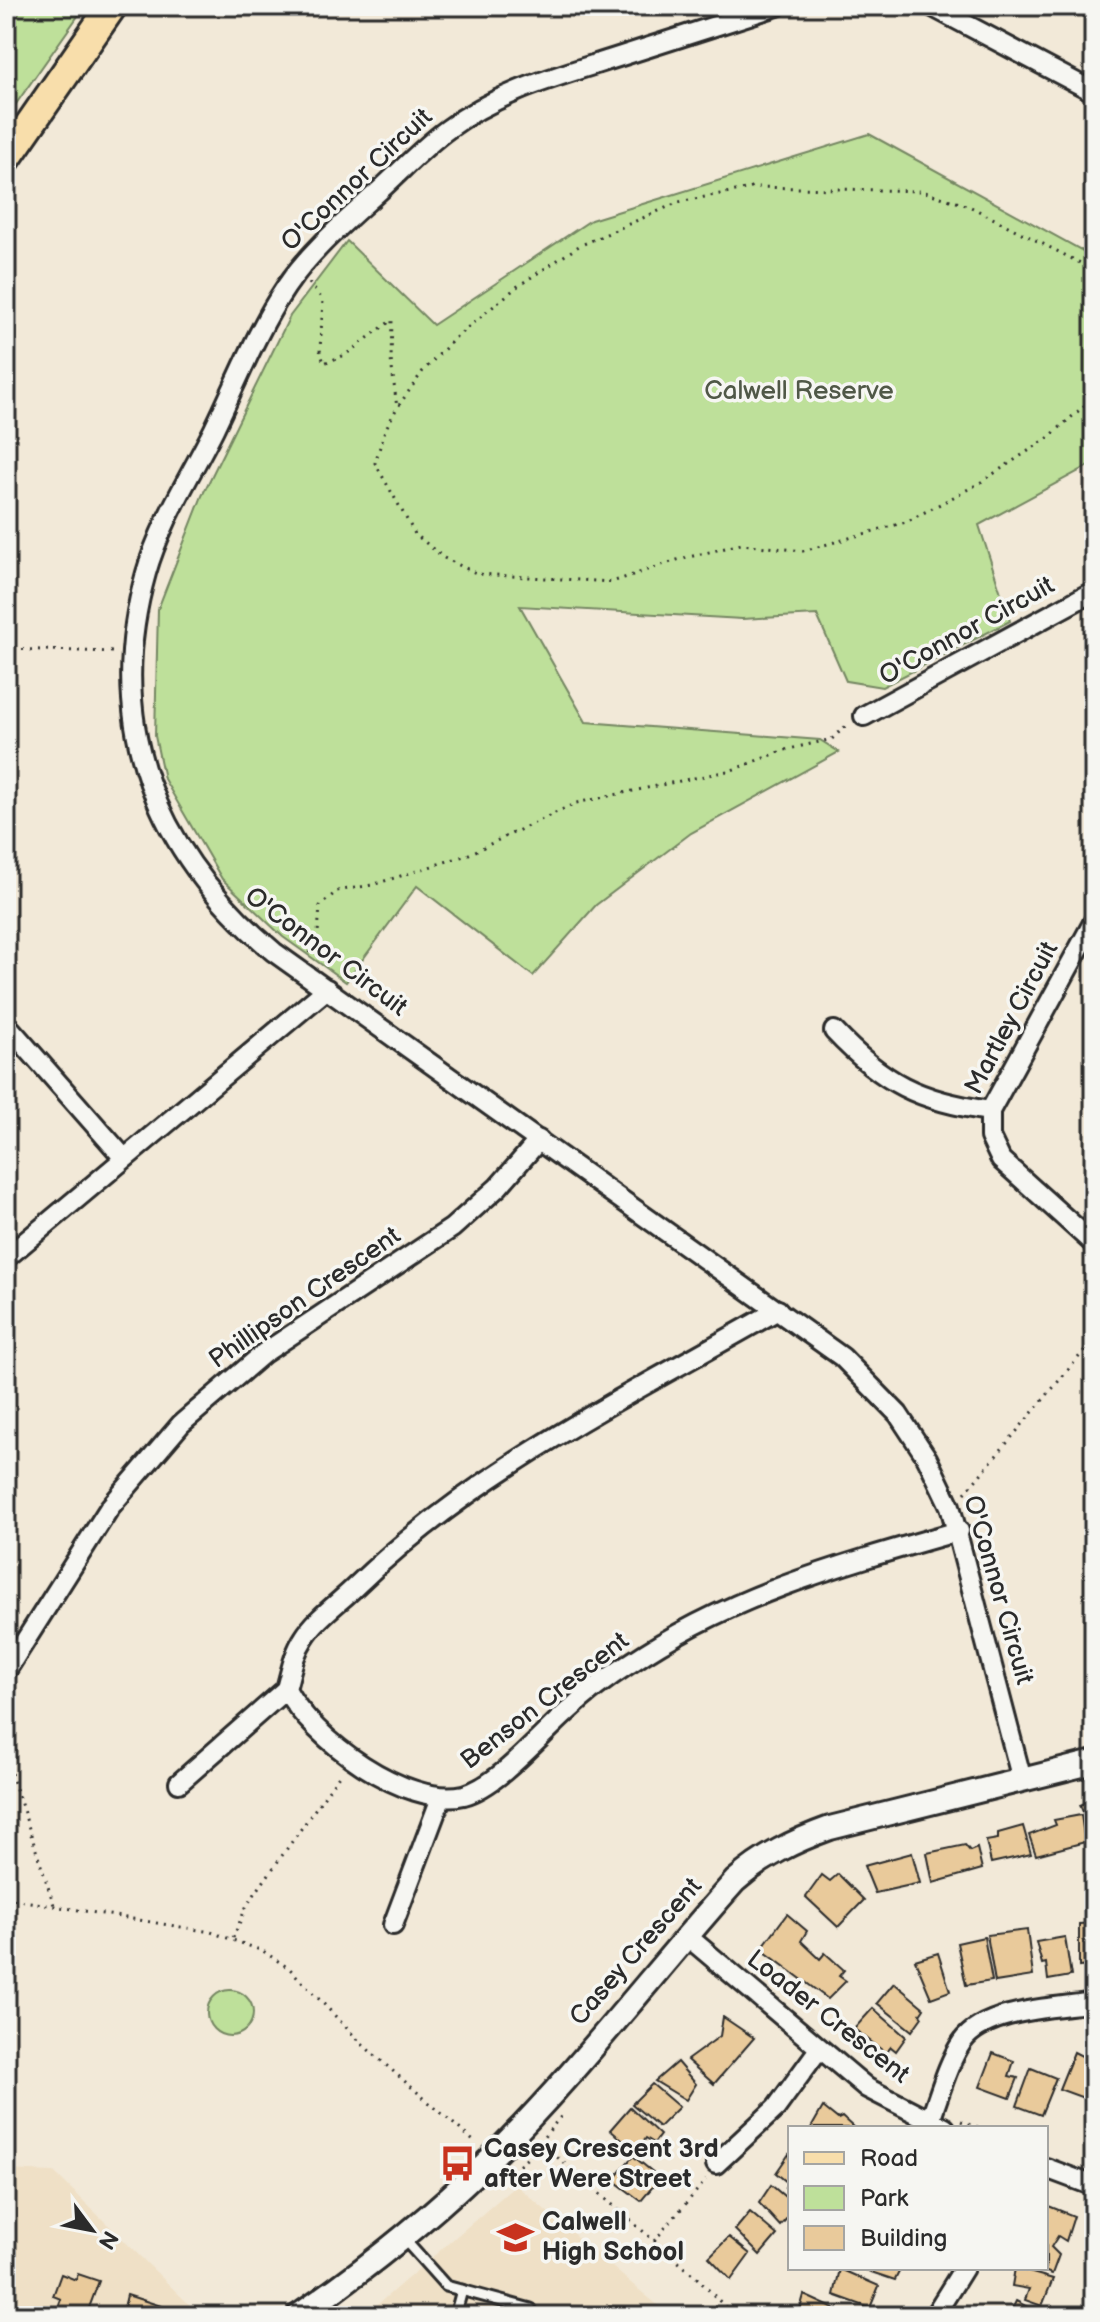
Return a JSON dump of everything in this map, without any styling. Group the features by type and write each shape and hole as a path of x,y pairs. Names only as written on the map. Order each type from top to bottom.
{"main road":[{"path":"6,159 112,6"}],"street":[{"path":"931,6 1094,92"},
{"name":"O'Connor Circuit","path":"780,11 535,83 490,102 430,144 315,250 288,283 155,547 135,625 131,678 136,731 149,783 170,832 233,918 274,952 842,1357 898,1414 927,1458 959,1531 1022,1780"},
{"name":"O'Connor Circuit","path":"864,716 1094,591"},
{"name":"Martley Circuit","path":"1094,921 990,1111 990,1137 1001,1160 1094,1244"},
{"path":"6,1258 327,989"},
{"path":"6,1024 124,1158"},
{"path":"834,1031 865,1064 903,1089 945,1105 990,1111"},
{"name":"Phillipson Crescent","path":"6,1671 110,1507 181,1424 264,1353 452,1228 498,1187 539,1140"},
{"path":"179,1783 286,1689 295,1656 306,1635 436,1514 521,1457 778,1310"},
{"name":"Benson Crescent","path":"286,1689 307,1721 323,1736 404,1790 441,1798 467,1794 489,1783 599,1685 696,1623 800,1577 959,1531"},
{"name":"Casey Crescent","path":"298,2316 403,2238 491,2158 572,2070 735,1881 789,1844 830,1828 1094,1762"},
{"path":"393,1925 441,1798"},
{"name":"Loader Crescent","path":"687,1936 867,2088 937,2125"},
{"path":"937,2125 960,2043 973,2028 991,2019 1094,2002"},
{"path":"716,2164 776,2108 819,2049"},
{"path":"1048,2169 1094,2186"},
{"path":"934,2316 963,2270"}],"lane":[{"path":"403,2238 446,2286 531,2309 529,2316"},
{"path":"455,2316 462,2290"}],"path":[{"path":"780,11 813,6"},
{"path":"1094,270 969,206 922,191 756,187 679,202 579,246 518,286 455,338 423,371 397,408 385,430 375,463 400,511 425,542 444,558 478,574 612,582 677,560 741,544 803,551 906,522 978,484 1036,445 1094,397"},
{"path":"316,289 323,300 320,350 324,363 345,355 392,320 391,360 397,408"},
{"path":"6,649 102,653"},
{"path":"312,949 318,933 320,906 337,891 372,885 467,855 576,803 732,770 785,750 832,739 864,716"},
{"path":"956,1487 961,1498 1094,1339"},
{"path":"6,1758 54,1905"},
{"path":"233,1938 247,1905 347,1766"},
{"path":"6,1898 233,1938 263,1951 290,1969 364,2046 507,2173 540,2147 556,2156 734,2316"},
{"path":"654,2241 699,2191 716,2164"}],"shaded area":[{"path":"6,2170 54,2172 201,2316 6,2316"},
{"name":"Calwell High School","path":"516,2185 638,2289 671,2316 364,2316"}],"green space":[{"path":"6,6 85,6 6,118"},
{"name":"Calwell Reserve","path":"869,134 1094,257 1094,463 979,525 1010,621 882,687 846,681 817,615 742,619 520,606 586,722 820,740 839,752 691,833 596,905 533,976 417,886 346,982 283,937 222,879 164,779 155,736 158,609 202,496 290,316 347,241 433,325 591,220"},
{"path":"230,1990 246,1997 253,2013 246,2029 230,2036 214,2029 207,2013 214,1997"}],"building":[{"path":"1094,1799 1094,1837 1080,1805"},
{"path":"1081,1815 1085,1842 1036,1855 1029,1835 1056,1825 1054,1820"},
{"path":"1023,1826 1031,1854 991,1863 986,1841 998,1839 998,1833"},
{"path":"965,1845 970,1851 977,1848 982,1869 933,1883 927,1853"},
{"path":"912,1853 920,1883 875,1893 864,1866"},
{"path":"838,1874 864,1900 838,1927 806,1897 822,1875 830,1881"},
{"path":"787,1914 807,1931 801,1941 820,1959 825,1953 844,1970 839,1976 846,1981 828,1999 761,1949"},
{"path":"1094,1923 1094,1965 1079,1967 1079,1924"},
{"path":"1027,1930 1033,1976 995,1982 987,1935"},
{"path":"984,1937 992,1981 966,1985 957,1943"},
{"path":"1065,1937 1071,1976 1048,1980 1046,1963 1042,1964 1036,1942"},
{"path":"938,1953 950,1991 931,1998 915,1960"},
{"path":"894,1983 924,2008 912,2031 877,2003"},
{"path":"873,2008 906,2037 896,2051 891,2047 886,2053 854,2029"},
{"path":"723,2017 754,2038 714,2084 687,2060 720,2036"},
{"path":"1074,2052 1092,2061 1092,2101 1059,2089"},
{"path":"993,2053 1014,2061 1009,2076 1018,2078 1010,2098 980,2087"},
{"path":"677,2062 696,2084 686,2100 655,2081"},
{"path":"1031,2068 1056,2078 1041,2115 1017,2106"},
{"path":"652,2084 679,2107 659,2127 632,2104"},
{"path":"1094,2094 1094,2118 1086,2114"},
{"path":"630,2107 660,2135 654,2143 646,2138 637,2152 610,2130"},
{"path":"823,2107 852,2126 812,2126"},
{"path":"788,2155 788,2183 776,2173"},
{"path":"633,2156 660,2178 641,2201 613,2180"},
{"path":"771,2185 788,2199 788,2217 780,2226 759,2203"},
{"path":"1048,2206 1074,2216 1066,2241 1058,2236 1051,2247 1059,2255 1052,2274 1041,2270 1048,2270"},
{"path":"750,2212 777,2235 760,2255 735,2230"},
{"path":"729,2237 750,2254 731,2280 709,2257"},
{"path":"840,2270 879,2286 870,2308 834,2295"},
{"path":"865,2270 900,2270 895,2280"},
{"path":"1015,2270 1053,2279 1042,2306 1025,2300 1029,2289 1012,2286"},
{"path":"61,2274 76,2280 78,2274 99,2281 89,2308 112,2316 55,2316 61,2299 53,2296"},
{"path":"127,2295 167,2308 164,2316 122,2316"},
{"path":"804,2295 841,2312 839,2316 798,2316"},
{"path":"1016,2301 1037,2312 1036,2316 1009,2316"}],"place":[{"name":"Casey Crescent 3rd after Were Street","path":"458,2164"},
{"name":"Calwell High School","path":"516,2237"}]}
